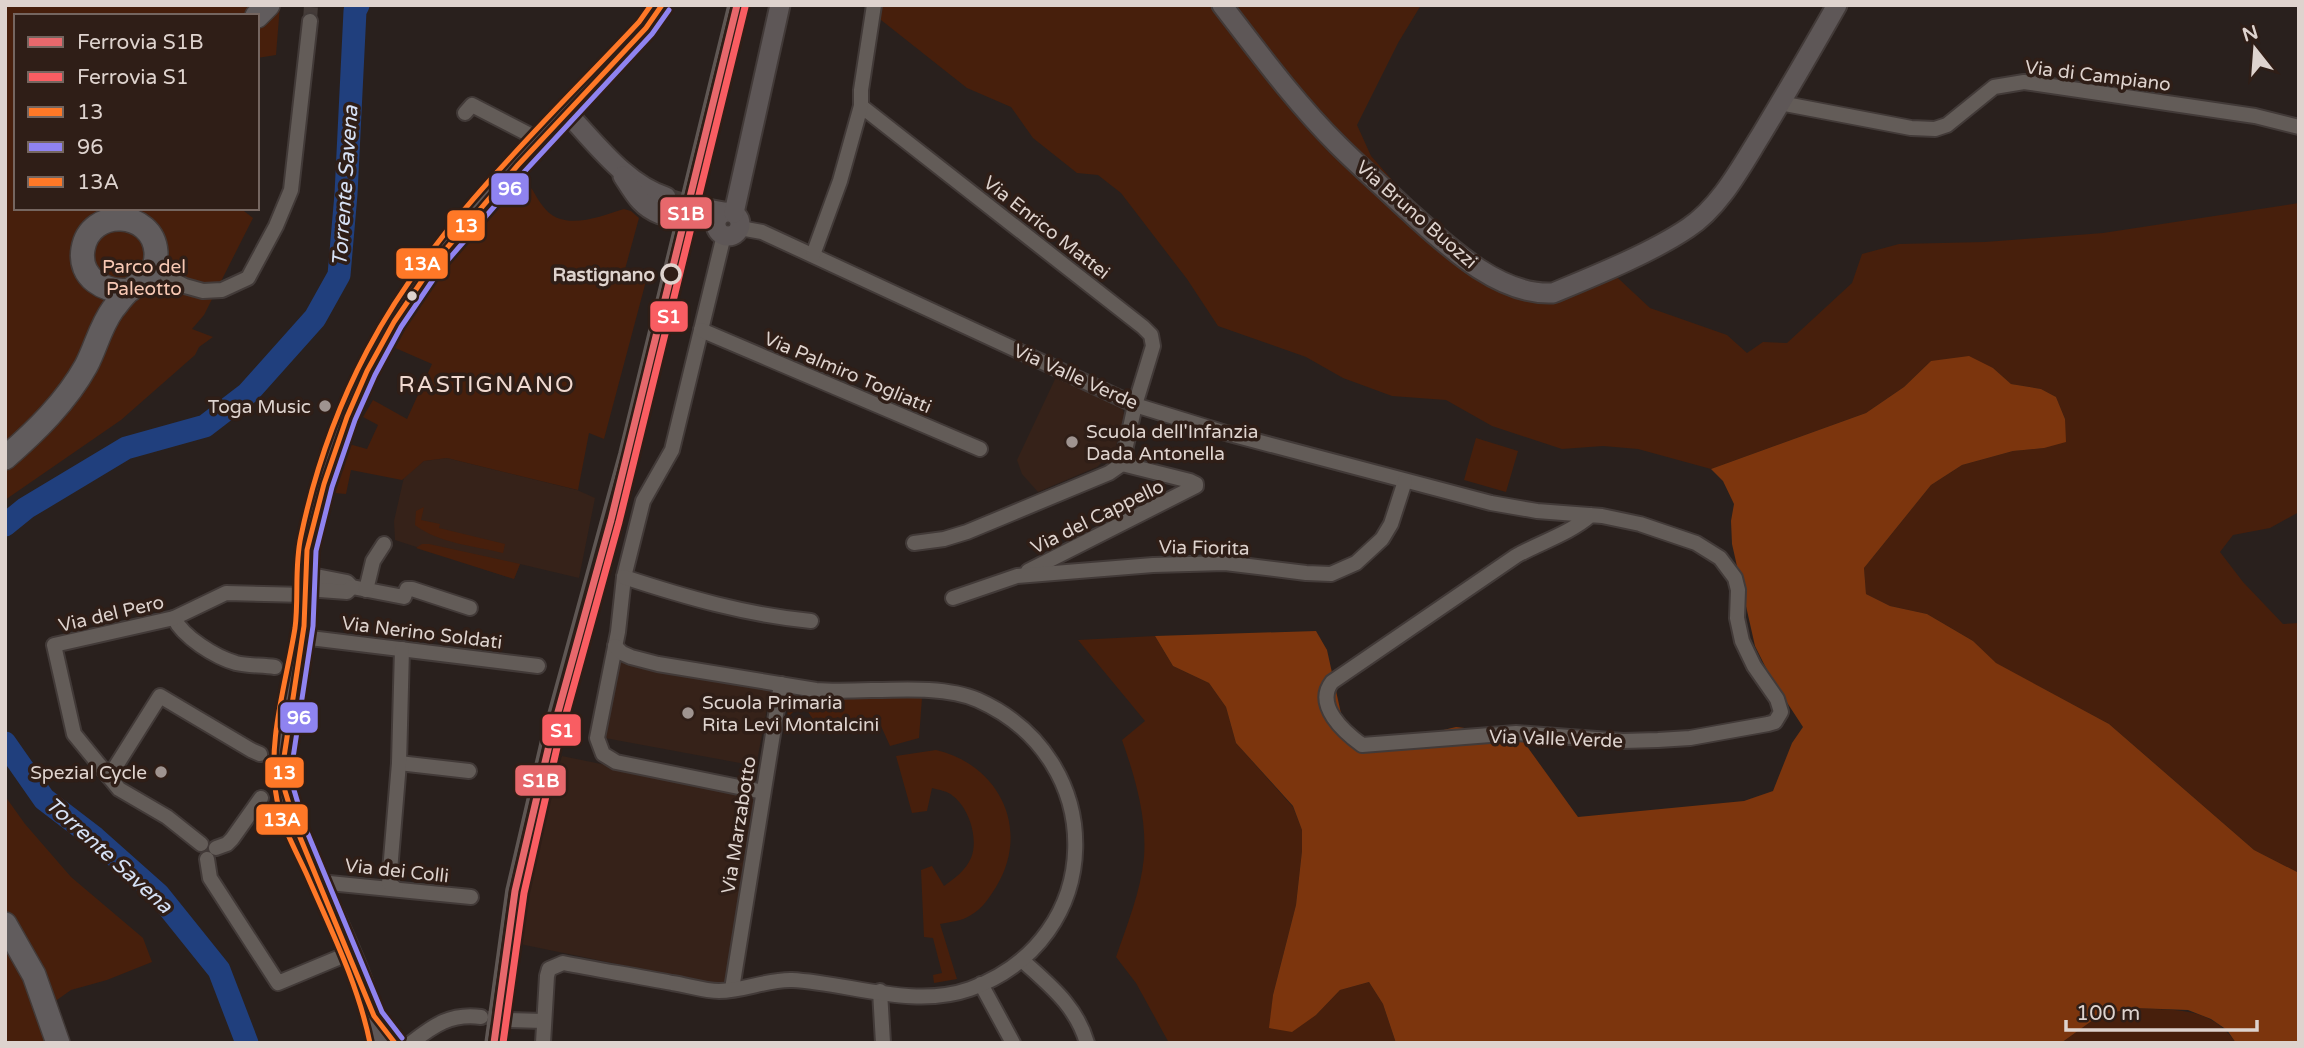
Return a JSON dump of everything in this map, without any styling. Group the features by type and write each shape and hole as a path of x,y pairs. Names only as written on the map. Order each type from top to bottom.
{"main road":[{"path":"5,458 25,441 74,386 87,365 100,331 114,309 150,275 156,254 148,231 148,210"},
{"path":"100,331 101,301 83,260 83,248 88,236 96,226 129,213 131,220 148,231"},
{"path":"94,282 105,289 117,291 136,287"},
{"path":"5,924 34,975 58,1043"}],"street":[{"path":"349,953 278,983 211,878 208,850 227,844 272,794 272,756 285,669 302,637 307,550 337,445 382,342 434,263 540,142 646,28 662,5"},
{"path":"763,792 616,762 603,754 597,738 615,646 624,577 643,501 672,450 701,330 720,222 780,5"},
{"path":"813,255 840,181 861,106 860,90 874,5"},
{"name":"Via Bruno Buozzi","path":"1222,5 1294,97 1337,144 1438,238 1477,268 1519,289 1538,294 1553,293 1574,285 1689,228 1707,211 1725,191 1837,5"},
{"path":"156,254 164,272 171,279 203,291 236,286 248,278 256,266 291,190 310,21"},
{"name":"Via di Campiano","path":"1780,103 1923,130 1947,125 1994,87 2024,82 2255,116 2299,127"},
{"path":"465,113 472,105 540,142"},
{"name":"Via Enrico Mattei","path":"861,106 1151,335 1153,346 1135,405"},
{"path":"567,113 616,163 635,196 646,209 663,205"},
{"name":"Via Valle Verde","path":"720,222 756,230 813,255 1135,405 1226,433 1491,503 1537,511 1591,515 1640,524 1682,537 1707,549 1729,568 1738,590 1737,618 1742,641 1754,666 1780,705 1780,717 1775,722 1690,738 1623,741 1516,733 1362,745 1340,724 1326,704 1328,688 1332,682 1489,573 1540,543 1573,529 1591,515"},
{"path":"136,287 154,280 171,279"},
{"name":"Via Palmiro Togliatti","path":"701,330 980,449"},
{"name":"Via del Cappello","path":"914,542 944,539 967,532 1109,473 1122,464 1135,405"},
{"name":"Via del Cappello","path":"1017,576 1196,486 1190,481 1122,464"},
{"name":"Via Fiorita","path":"953,598 1017,576 1153,565 1225,563 1331,574 1356,563 1382,539 1391,524 1405,481"},
{"path":"359,588 384,544"},
{"path":"624,577 719,606 811,621"},
{"name":"Via del Pero","path":"208,850 167,817 119,789 74,734 54,645 174,618 226,593 347,582 359,588 404,597 407,589 412,589 470,608"},
{"path":"174,618 180,629 192,640 234,662 285,669"},
{"name":"Via Nerino Soldati","path":"302,637 538,666"},
{"path":"543,1043 547,976 550,969 563,963 718,991 789,980 933,996 958,992 981,984 1022,960 1058,915 1072,881 1076,852 1074,823 1066,788 1057,770 1033,737 1006,714 976,699 954,692 841,692 781,684 658,664 631,657 615,646"},
{"path":"396,889 389,883 399,763 402,649"},
{"name":"Via Marzabotto","path":"732,989 781,684"},
{"path":"109,777 160,696 250,751 272,756"},
{"path":"399,763 469,771"},
{"path":"272,794 290,813 374,1016 379,1043"},
{"name":"Via dei Colli","path":"319,882 471,897"},
{"path":"1022,960 1059,992 1075,1015 1087,1043"},
{"path":"981,984 1013,1043"},
{"path":"880,991 883,1043"},
{"path":"374,1016 395,1043"},
{"path":"411,1043 443,1020 461,1016 481,1017"},
{"path":"503,1020 544,1021"}],"shaded area":[{"path":"1969,356 1993,368 2011,384 2041,389 2056,397 2065,419 2066,442 2044,448 2013,451 1962,465 1931,485 1864,568 1866,594 1890,606 1927,614 1973,641 1996,663 2109,724 2254,850 2299,873 2299,1043 2236,1043 2227,1030 2211,1019 2188,1010 2135,1008 2100,1015 2061,1043 1396,1043 1383,1004 1369,982 1340,990 1316,1015 1292,1032 1269,1028 1273,995 1296,905 1302,830 1293,806 1236,743 1226,707 1209,683 1173,666 1155,636 1316,631 1327,650 1342,718 1363,738 1393,742 1456,727 1518,734 1578,817 1744,801 1773,791 1792,743 1803,727 1771,678 1755,646 1732,544 1731,521 1734,504 1723,481 1711,469 1866,413 1904,387 1931,361"},
{"name":"Scuola dell'Infanzia Dada Antonella","path":"1057,375 1121,403 1125,417 1114,452 1097,467 1038,492 1022,474 1017,460"},
{"path":"447,458 577,490 595,498 579,578 520,564 514,579 395,540 394,521 404,477 424,461"},
{"name":"Scuola Primaria Rita Levi Montalcini","path":"620,660 771,688 756,766 605,738"},
{"path":"562,756 757,796 733,988 505,941"}],"green space":[{"name":"Parco del Paleotto","path":"5,5 280,5 276,55 259,58 259,14 14,14 14,210 243,210 253,218 204,315 192,329 213,337 121,420 5,500"},
{"path":"877,5 1421,5 1398,43 1357,125 1371,156 1432,225 1472,256 1533,289 1605,266 1650,308 1727,335 1747,353 1763,342 1787,343 1852,283 1862,254 1899,244 1985,242 2103,233 2299,203 2299,512 2270,528 2233,535 2220,552 2243,582 2283,624 2299,623 2299,873 2254,850 2109,724 1995,663 1973,641 1927,614 1890,606 1866,594 1864,568 1931,485 1962,465 2013,451 2044,448 2065,419 2056,397 2041,389 2011,384 1993,368 1931,361 1904,387 1866,413 1711,469 1638,449 1603,446 1562,449 1492,426 1446,400 1392,396 1343,378 1306,357 1218,326 1187,279 1121,193 1098,175 1077,173 1033,138 1011,107 967,88 876,16"},
{"path":"521,179 550,214 559,219 592,219 624,209 639,218 624,273 646,281 604,439 589,433 578,490 447,458 424,461 402,480 351,470 346,494 335,493 349,444 367,449 378,425 363,417 373,400 407,419 432,364 393,347 435,281"},
{"path":"1476,438 1518,451 1506,492 1464,480"},
{"path":"424,507 421,520 440,524 439,528 505,544 503,553 457,543 424,531 415,525 416,511"},
{"path":"422,544 520,564 514,579 416,548"},
{"path":"1155,636 1173,666 1209,683 1226,707 1236,743 1293,807 1302,830 1296,905 1273,995 1270,1028 1316,1015 1340,990 1369,982 1383,1004 1396,1043 1169,1043 1136,983 1116,957 1133,908 1144,857 1144,827 1139,797 1122,740 1145,721 1078,640"},
{"path":"791,691 830,702 832,697 922,698 919,738 890,746 881,726 862,734 848,733 838,717 819,728 802,703 787,718 795,726 784,734"},
{"path":"936,750 958,758 977,770 992,785 1003,803 1009,823 1010,844 1006,865 985,903 968,917 940,924 957,979 934,983 933,975 942,973 933,938 924,937 921,870 932,866 944,886 969,862 973,850 973,833 968,816 959,801 943,791 932,788 927,811 912,813 896,756"},
{"path":"5,796 25,824 71,877 143,938 152,962 107,980 71,990 47,1007 59,1043 5,1043"},
{"path":"2135,1008 2178,1010 2203,1016 2226,1031 2236,1043 2061,1043 2100,1015"}],"waterway":[{"name":"Torrente Savena","path":"5,525 26,508 126,448 205,426 248,393 315,318 339,275 355,11 358,5"},
{"name":"Torrente Savena","path":"5,743 44,799 95,838 158,894 219,970 247,1043"}],"tunnel":[{"path":"310,21 311,5"},
{"path":"666,197 702,208"},
{"path":"660,214 698,226"},
{"path":"481,1017 503,1020"}],"railway":[{"path":"486,1043 507,890 542,739 620,453 729,5"}],"rail line":[{"name":"S1B","path":"494,1043 515,891 550,741 611,520 737,5"},
{"name":"S1","path":"503,1043 524,893 558,743 619,522 745,7"}],"transit line":[{"name":"13A","path":"370,1043 343,958 282,820 274,779 275,736 295,628 299,548 306,513 336,418 367,351 394,305 424,261 492,178 639,22 651,5"},
{"name":"13","path":"395,1043 374,1016 297,830 285,791 284,757 304,626 307,550 324,484 347,417 367,371 394,322 434,263 518,165 646,28 662,5"},
{"name":"96","path":"402,1038 382,1012 305,827 294,790 293,758 313,626 316,551 332,487 355,420 375,375 401,327 441,268 525,171 652,34 669,10"}],"place":[{"name":"Rastignano","path":"671,274"},
{"name":"Toga Music","path":"325,406"},
{"name":"Scuola dell'Infanzia Dada Antonella","path":"1072,442"},
{"name":"Scuola Primaria Rita Levi Montalcini","path":"688,713"},
{"name":"Spezial Cycle","path":"161,772"}],"district":[{"name":"RASTIGNANO","path":"487,384"}]}
